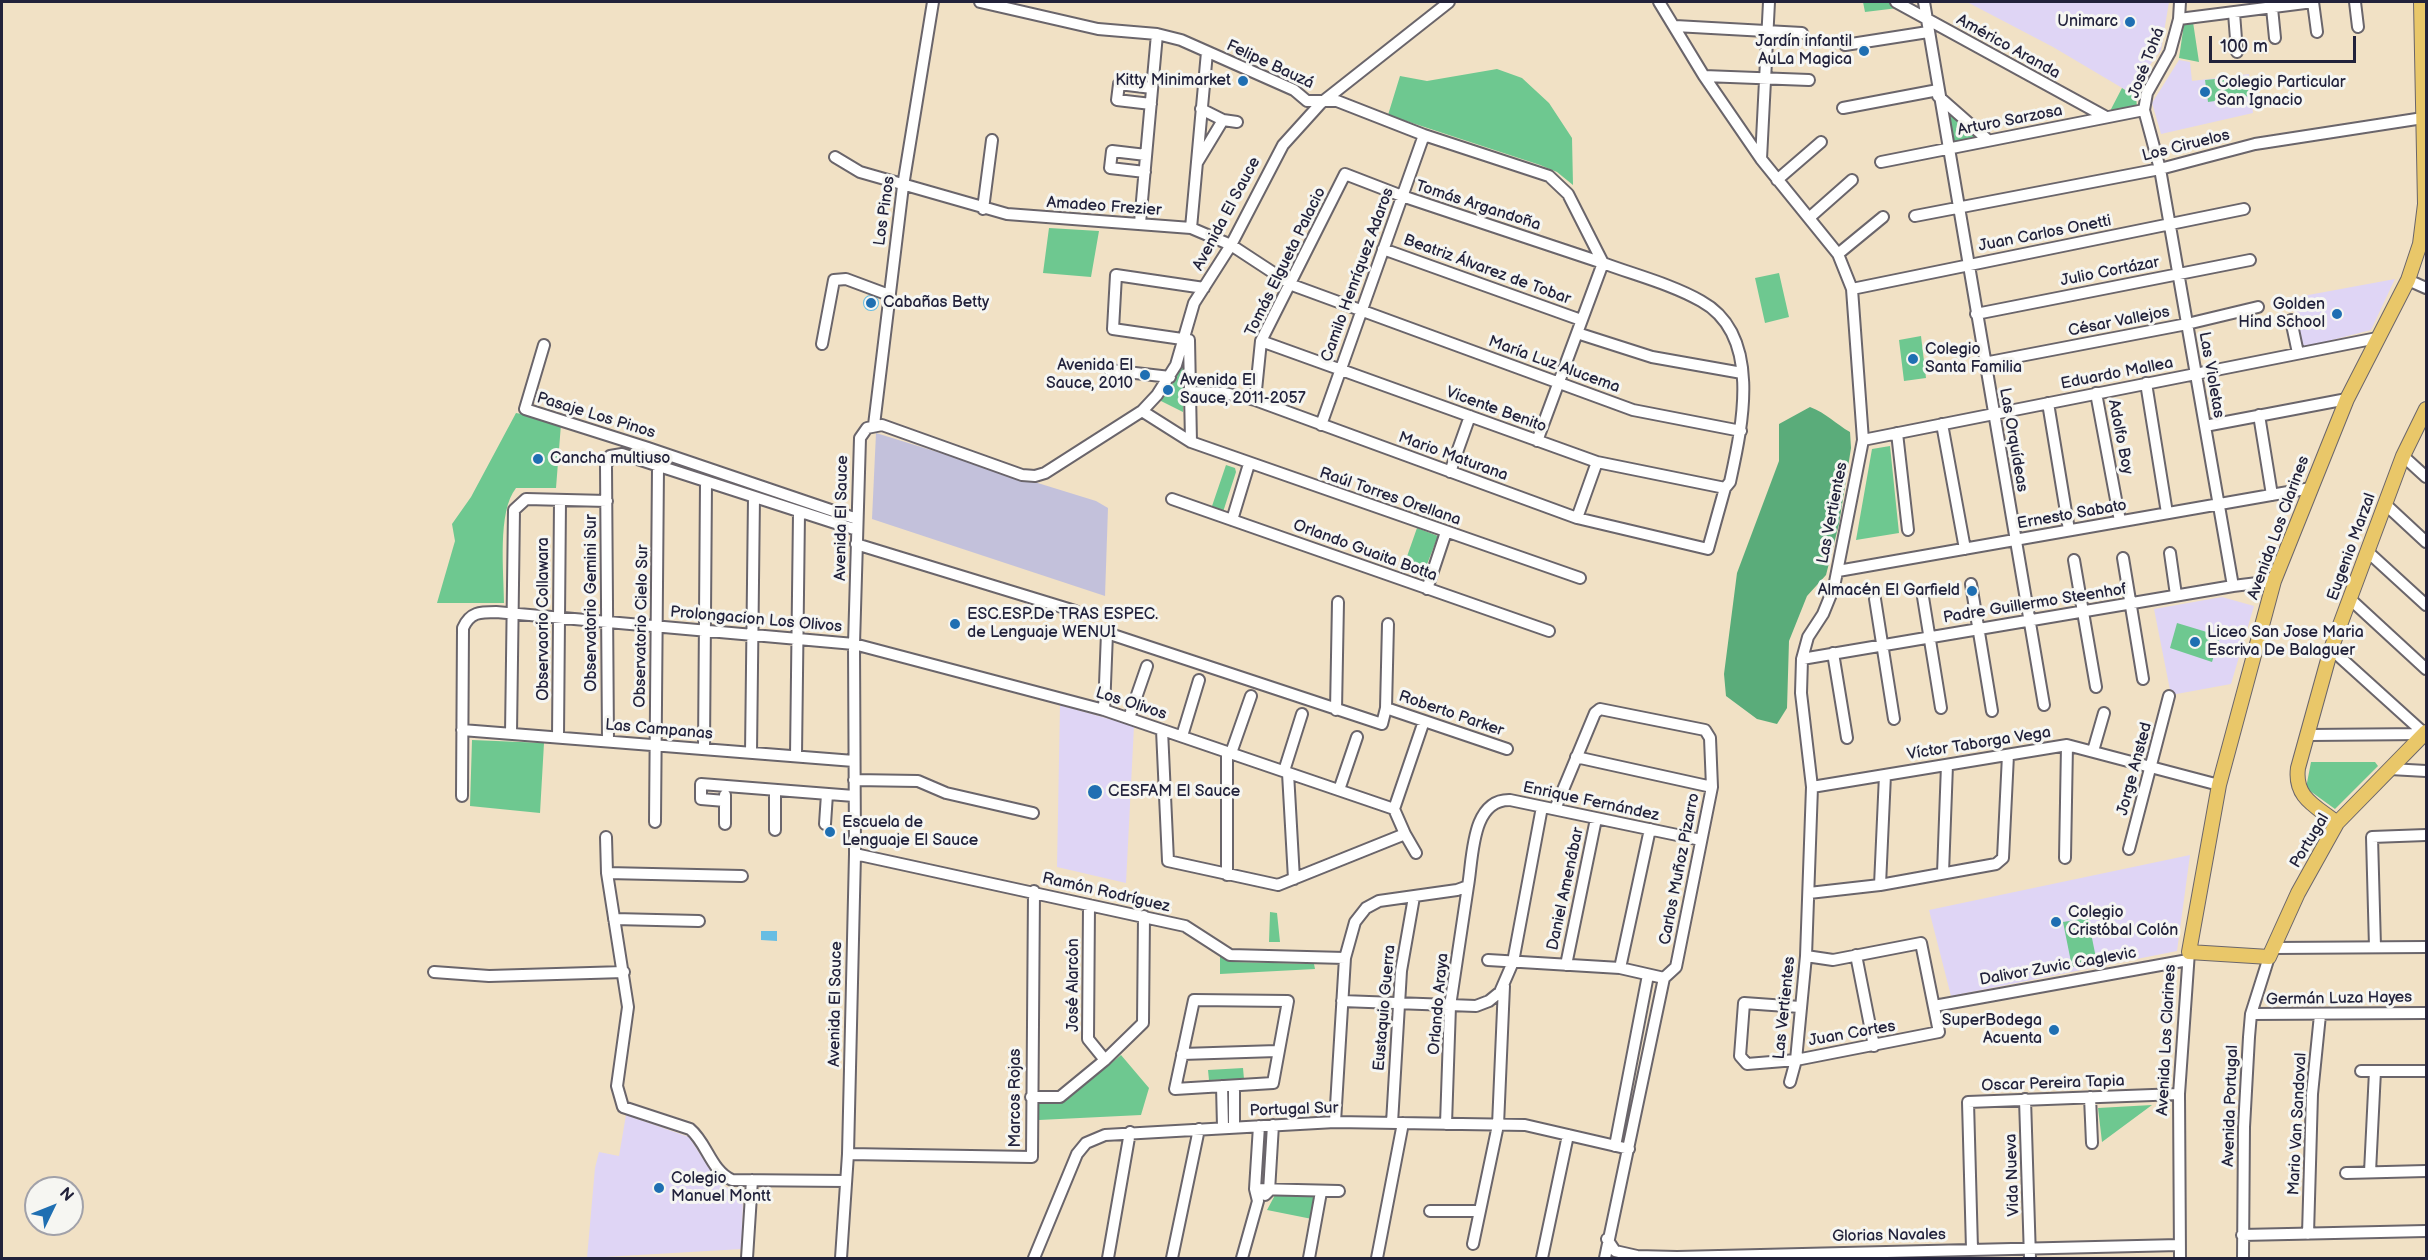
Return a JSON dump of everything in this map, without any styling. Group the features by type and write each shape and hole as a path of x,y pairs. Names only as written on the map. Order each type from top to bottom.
{"main road":[{"name":"Avenida Los Clarines","path":"2188,956 2219,785 2274,581 2347,399 2408,280 2420,244 2424,218 2421,2"},
{"name":"Eugenio Marzal","path":"2337,823 2303,795 2298,788 2298,768 2331,649 2403,456 2426,412"},
{"name":"Portugal","path":"2271,952 2298,893 2337,823 2426,733"},
{"name":"Dalivor Zuvic Caglevic","path":"2188,956 2271,952"}],"street":[{"name":"Los Pinos","path":"874,425 903,186 933,2"},
{"name":"Felipe Bauzá","path":"980,2 1098,29 1157,34 1181,40 1294,90 1306,101 1321,103 1337,101 1424,135 1542,173 1555,179 1569,194 1603,263"},
{"name":"Avenida El Sauce","path":"841,1258 848,1154 855,854 854,644 859,442 865,431 874,425 882,425 1022,475 1035,476 1045,473 1142,411 1170,377 1184,339 1191,311 1231,245 1275,157 1300,122 1449,2"},
{"name":"Las Vertientes","path":"1659,2 1704,76 1761,159 1838,254 1852,289 1863,440 1838,571 1827,605 1808,637 1802,659 1801,693 1812,788 1806,956 1796,1060 1790,1082"},
{"path":"1761,159 1769,2"},
{"name":"Américo Aranda","path":"1896,2 2106,117"},
{"name":"Las Orquídeas","path":"1924,2 2044,705"},
{"name":"José Tohá","path":"2160,169 2144,110 2147,93 2170,52 2179,20 2180,2"},
{"path":"2179,20 2313,2 2317,32"},
{"path":"2355,2 2358,27"},
{"path":"2272,8 2275,38"},
{"path":"2234,12 2237,52"},
{"path":"1675,26 1802,33"},
{"path":"1845,45 1928,32"},
{"path":"1140,223 1157,34"},
{"path":"1191,228 1207,52"},
{"path":"1704,76 1809,80"},
{"path":"1151,104 1117,100 1119,84 1152,88"},
{"path":"1843,108 1938,93 1988,140"},
{"path":"1201,110 1224,120 1237,122"},
{"name":"Arturo Sarzosa","path":"1881,162 2144,110"},
{"name":"Los Ciruelos","path":"1915,216 2160,169 2255,144 2423,118"},
{"path":"1196,166 1224,120"},
{"name":"Camilo Henríquez Adaros","path":"1321,425 1424,135"},
{"path":"982,209 992,140"},
{"path":"1777,180 1821,142"},
{"path":"1145,172 1110,168 1112,151 1146,155"},
{"name":"Amadeo Frezier","path":"834,158 860,172 903,186 1007,214 1191,228 1231,245 1292,285 1362,310"},
{"name":"Las Violetas","path":"2160,169 2233,586"},
{"name":"Tomás Argandoña","path":"1345,174 1402,196 1603,263 1690,295 1716,311 1727,323 1734,337 1742,373 1741,431 1730,482 1725,488 1708,549"},
{"name":"Tomás Elgueta Palacio","path":"1255,400 1261,341 1292,285 1345,174"},
{"path":"1809,218 1852,180"},
{"name":"Juan Carlos Onetti","path":"1852,289 2244,209"},
{"path":"1838,254 1883,217"},
{"name":"Beatriz Álvarez de Tobar","path":"1383,249 1581,320"},
{"name":"Julio Cortázar","path":"1976,314 2250,260"},
{"path":"1537,441 1603,263"},
{"path":"1191,442 1190,340 1113,329 1116,274 1204,288"},
{"path":"822,344 834,280 846,279 889,295"},
{"path":"2408,280 2427,288"},
{"name":"César Vallejos","path":"1984,363 2187,324 2258,307"},
{"name":"María Luz Alucema","path":"1362,310 1633,410 1741,431"},
{"path":"2291,320 2298,353"},
{"path":"1576,333 1652,357 1742,373"},
{"name":"Eduardo Mallea","path":"1863,440 2377,338"},
{"name":"Vicente Benito","path":"1261,341 1597,462 1725,488"},
{"name":"Pasaje Los Pinos","path":"544,345 525,410 648,448 857,525"},
{"path":"1108,370 1170,377"},
{"path":"2145,384 2167,513"},
{"name":"Mario Maturana","path":"1191,392 1224,393 1255,400 1577,518 1708,549"},
{"name":"Adolfo Boy","path":"2096,393 2120,521"},
{"path":"2205,426 2347,399"},
{"path":"2048,403 2069,530"},
{"name":"Raúl Torres Orellana","path":"1142,411 1191,442 1580,578"},
{"path":"2259,415 2272,495"},
{"path":"1450,472 1470,416"},
{"path":"1942,424 1965,549"},
{"path":"1897,433 1908,530"},
{"name":"Observatorio Gemini Sur","path":"608,741 606,463 610,456 622,454 658,467"},
{"path":"2403,456 2427,477"},
{"path":"1577,518 1597,462"},
{"path":"1232,520 1249,464"},
{"path":"658,467 799,513 857,525"},
{"name":"Observatorio Cielo Sur","path":"655,822 658,467"},
{"path":"704,749 706,482"},
{"name":"Ernesto Sabato","path":"1838,571 2311,488"},
{"path":"751,753 754,497"},
{"path":"511,734 513,513 519,503 526,499 606,501"},
{"name":"Orlando Guaita Botta","path":"1172,499 1549,631"},
{"name":"Observaorio Collawara","path":"558,737 560,501"},
{"path":"2385,504 2427,542"},
{"path":"796,756 799,513"},
{"path":"1427,589 1446,532"},
{"path":"856,544 1075,611"},
{"path":"2367,552 2427,605"},
{"path":"2170,554 2176,595"},
{"path":"2123,558 2142,679"},
{"path":"2074,560 2096,687"},
{"name":"Padre Guillermo Steenhof","path":"1802,659 2176,595 2274,581"},
{"path":"1971,584 1992,711"},
{"path":"1922,591 1941,708"},
{"path":"1875,599 1894,719"},
{"path":"2350,599 2427,669"},
{"path":"1336,710 1338,602"},
{"name":"Prolongacion Los Olivos","path":"462,796 465,624 470,617 480,612 854,644"},
{"path":"1104,710 1107,633 1382,724 1386,708 1388,624"},
{"name":"Los Olivos","path":"854,644 1104,710 1394,809"},
{"path":"2331,649 2426,733"},
{"path":"1833,653 1847,738"},
{"path":"1129,718 1148,666"},
{"path":"1182,736 1200,680"},
{"path":"1227,875 1229,752 1251,696"},
{"name":"Jorge Ansted","path":"2129,849 2169,696"},
{"name":"Roberto Parker","path":"1386,708 1507,749"},
{"name":"Carlos Muñoz Pizarro","path":"1555,809 1594,713 1600,709 1705,730 1710,738 1712,787 1676,967 1664,978 1629,1149 1607,1239 1605,1258"},
{"path":"2093,751 2104,713"},
{"path":"1294,879 1286,772 1302,714"},
{"path":"1416,853 1394,809 1424,721"},
{"name":"Las Campanas","path":"462,730 854,761"},
{"path":"1162,730 1168,861 1278,885 1405,834"},
{"path":"2309,735 2426,733"},
{"path":"1339,790 1357,737"},
{"path":"2065,858 2067,745"},
{"name":"Víctor Taborga Vega","path":"1812,788 2067,745 2219,785"},
{"path":"1809,893 1880,885 1996,864 2003,858 2008,755"},
{"path":"1576,757 1712,787"},
{"path":"1943,873 1947,765"},
{"path":"2390,769 2427,771"},
{"path":"1880,885 1885,775"},
{"path":"854,780 918,781 951,794 1033,813"},
{"path":"725,801 700,799 701,784 854,796"},
{"path":"725,786 725,824"},
{"path":"775,790 775,830"},
{"path":"825,824 827,794"},
{"name":"Enrique Fernández","path":"1468,886 1480,817 1486,808 1505,800 1701,840"},
{"path":"1342,1001 1450,1006 1483,1004 1495,998 1504,986 1513,962 1542,807"},
{"name":"Daniel Amenábar","path":"1566,965 1596,819"},
{"path":"1620,968 1650,830"},
{"path":"2374,947 2372,837 2427,835"},
{"path":"606,837 607,873 628,1007 617,1086 623,1107 690,1129 698,1136 721,1173 732,1180 846,1181"},
{"name":"Ramón Rodríguez","path":"855,854 1034,891 1185,926 1230,955 1345,958"},
{"path":"607,873 742,876"},
{"path":"1335,1122 1345,958 1355,922 1366,908 1386,899 1414,897 1468,886"},
{"name":"Orlando Araya","path":"1446,1124 1450,1006 1468,886"},
{"name":"Marcos Rojas","path":"848,1154 1032,1157 1034,891"},
{"name":"Eustaquio Guerra","path":"1377,1258 1397,1123 1398,1004 1401,971 1414,897"},
{"name":"José Alarcón","path":"1089,905 1088,1039 1105,1060"},
{"path":"1031,1097 1060,1096 1105,1060 1143,1023 1144,916"},
{"path":"614,919 699,921"},
{"path":"1806,956 1833,960 1921,943 1934,1006"},
{"name":"Dalivor Zuvic Caglevic","path":"2271,952 2427,946"},
{"name":"Avenida Portugal","path":"2243,1258 2244,1127 2251,1014 2271,952"},
{"path":"1856,955 1874,1046"},
{"name":"Dalivor Zuvic Caglevic","path":"1934,1006 2188,956"},
{"name":"Avenida Los Clarines","path":"2180,1258 2179,1094 2188,956"},
{"path":"1488,960 1620,968 1664,978"},
{"path":"434,972 489,976 624,972"},
{"path":"1615,1146 1648,975"},
{"path":"1473,1244 1498,1125 1504,986"},
{"path":"1194,1000 1288,1001 1277,1051 1273,1083 1175,1089 1194,1000"},
{"name":"Juan Cortes","path":"1800,1007 1746,1003 1742,1011 1740,1056 1743,1061 1747,1064 1796,1060 1939,1032 1934,1006"},
{"name":"Germán Luza Hayes","path":"2251,1014 2427,1013"},
{"name":"Mario Van Sandoval","path":"2308,1234 2312,1094 2320,1015"},
{"path":"1182,1054 1277,1051"},
{"path":"2361,1071 2427,1071"},
{"path":"2370,1172 2375,1071"},
{"path":"1222,1086 1229,1127"},
{"path":"1229,1127 1234,1086"},
{"name":"Oscar Pereira Tapia","path":"1972,1250 1968,1102 2179,1094"},
{"path":"2090,1097 2092,1143"},
{"name":"Vida Nueva","path":"2025,1099 2030,1254"},
{"name":"Portugal Sur","path":"1034,1258 1077,1154 1086,1143 1098,1136 1130,1132 1335,1122 1525,1125 1629,1149"},
{"path":"1258,1201 1269,1191 1273,1125"},
{"path":"1242,1258 1258,1201 1255,1189 1258,1126"},
{"path":"1172,1258 1199,1129"},
{"path":"1108,1258 1130,1132"},
{"path":"1542,1258 1568,1135"},
{"path":"2346,1173 2427,1171"},
{"path":"747,1258 752,1180"},
{"path":"1255,1189 1339,1191"},
{"path":"1310,1258 1321,1192"},
{"path":"1430,1211 1479,1211"},
{"path":"2242,1236 2427,1231"},
{"name":"Glorias Navales","path":"1607,1239 1615,1251 1637,1256 1677,1258 1939,1254 1972,1250 1985,1254 2030,1254 2179,1245"}],"shaded area":[{"path":"1967,2 2169,2 2161,50 2142,76 2134,95 2053,47"},
{"name":"Colegio Particular San Ignacio","path":"2179,60 2190,62 2192,81 2249,74 2253,113 2161,134 2152,103"},
{"name":"Golden Hind School","path":"2395,279 2371,330 2301,348 2292,298"},
{"path":"876,433 1096,501 1108,508 1105,596 872,519"},
{"name":"Liceo San Jose Maria Escriva De Balaguer","path":"2222,597 2254,606 2231,684 2171,695 2154,609"},
{"name":"CESFAM El Sauce","path":"1060,705 1134,726 1126,883 1057,867"},
{"name":"Colegio Cristóbal Colón","path":"2190,855 2177,951 1951,996 1929,910"},
{"name":"Colegio Manuel Montt","path":"626,1115 689,1137 720,1185 743,1193 742,1249 587,1258 595,1168 599,1152 619,1156"}],"green space":[{"path":"1863,2 1891,2 1898,8 1865,12"},
{"path":"2193,22 2199,62 2179,58 2184,24"},
{"path":"1497,69 1522,78 1549,103 1572,138 1573,185 1557,172 1540,165 1388,115 1400,76 1427,81"},
{"path":"2247,76 2249,96 2208,102 2205,80"},
{"path":"2122,88 2136,97 2137,107 2109,113"},
{"path":"1945,104 1980,139 1950,144"},
{"path":"1049,228 1099,231 1091,277 1043,273"},
{"path":"1779,273 1789,317 1765,323 1755,278"},
{"name":"Colegio Santa Familia","path":"1921,336 1926,378 1904,381 1899,340"},
{"path":"1185,350 1183,412 1159,400 1176,377 1182,365"},
{"path":"1810,407 1850,432 1851,448 1839,524 1826,575 1807,596 1789,641 1787,708 1777,724 1757,719 1726,696 1724,674 1737,573 1779,461 1779,424"},
{"path":"516,413 561,424 556,488 516,488 510,499 506,512 503,543 504,603 437,603 455,541 452,524 471,497"},
{"path":"1890,446 1899,533 1856,540 1872,449"},
{"path":"1226,465 1235,468 1236,472 1223,512 1211,509"},
{"path":"1417,528 1438,536 1424,572 1404,565"},
{"name":"Liceo San Jose Maria Escriva De Balaguer","path":"2177,623 2220,636 2212,662 2170,648"},
{"path":"472,740 544,743 540,813 470,806"},
{"path":"2311,762 2375,762 2378,766 2335,809 2306,788"},
{"path":"1270,912 1277,913 1280,942 1269,942"},
{"path":"2088,918 2097,963 2072,967 2063,922"},
{"path":"1220,956 1233,962 1314,964 1315,969 1220,974"},
{"path":"1121,1055 1149,1088 1141,1115 1039,1120 1038,1103 1064,1102"},
{"path":"1243,1068 1244,1079 1209,1080 1208,1070"},
{"path":"2152,1105 2102,1142 2098,1108"},
{"path":"1275,1195 1314,1197 1312,1219 1267,1210"}],"water":[{"name":"Cabañas Betty","path":"871,295 879,303 871,311 863,303"},
{"path":"761,931 777,931 777,941 761,940"}],"place":[{"name":"Unimarc","path":"2130,22"},
{"name":"Jardín infantil AuLa Magica","path":"1864,51"},
{"name":"Kitty Minimarket","path":"1243,81"},
{"name":"Colegio Particular San Ignacio","path":"2205,92"},
{"name":"Cabañas Betty","path":"871,303"},
{"name":"Golden Hind School","path":"2337,314"},
{"name":"Colegio Santa Familia","path":"1913,359"},
{"name":"Avenida El Sauce, 2010","path":"1145,375"},
{"name":"Avenida El Sauce, 2011-2057","path":"1168,390"},
{"name":"Cancha multiuso","path":"538,459"},
{"name":"Almacén El Garfield","path":"1972,591"},
{"name":"ESC.ESP.De TRAS ESPEC. de Lenguaje WENUI","path":"955,624"},
{"name":"Liceo San Jose Maria Escriva De Balaguer","path":"2195,642"},
{"name":"CESFAM El Sauce","path":"1095,792"},
{"name":"Escuela de Lenguaje El Sauce","path":"830,832"},
{"name":"Colegio Cristóbal Colón","path":"2056,922"},
{"name":"SuperBodega Acuenta","path":"2054,1030"},
{"name":"Colegio Manuel Montt","path":"659,1188"}]}
